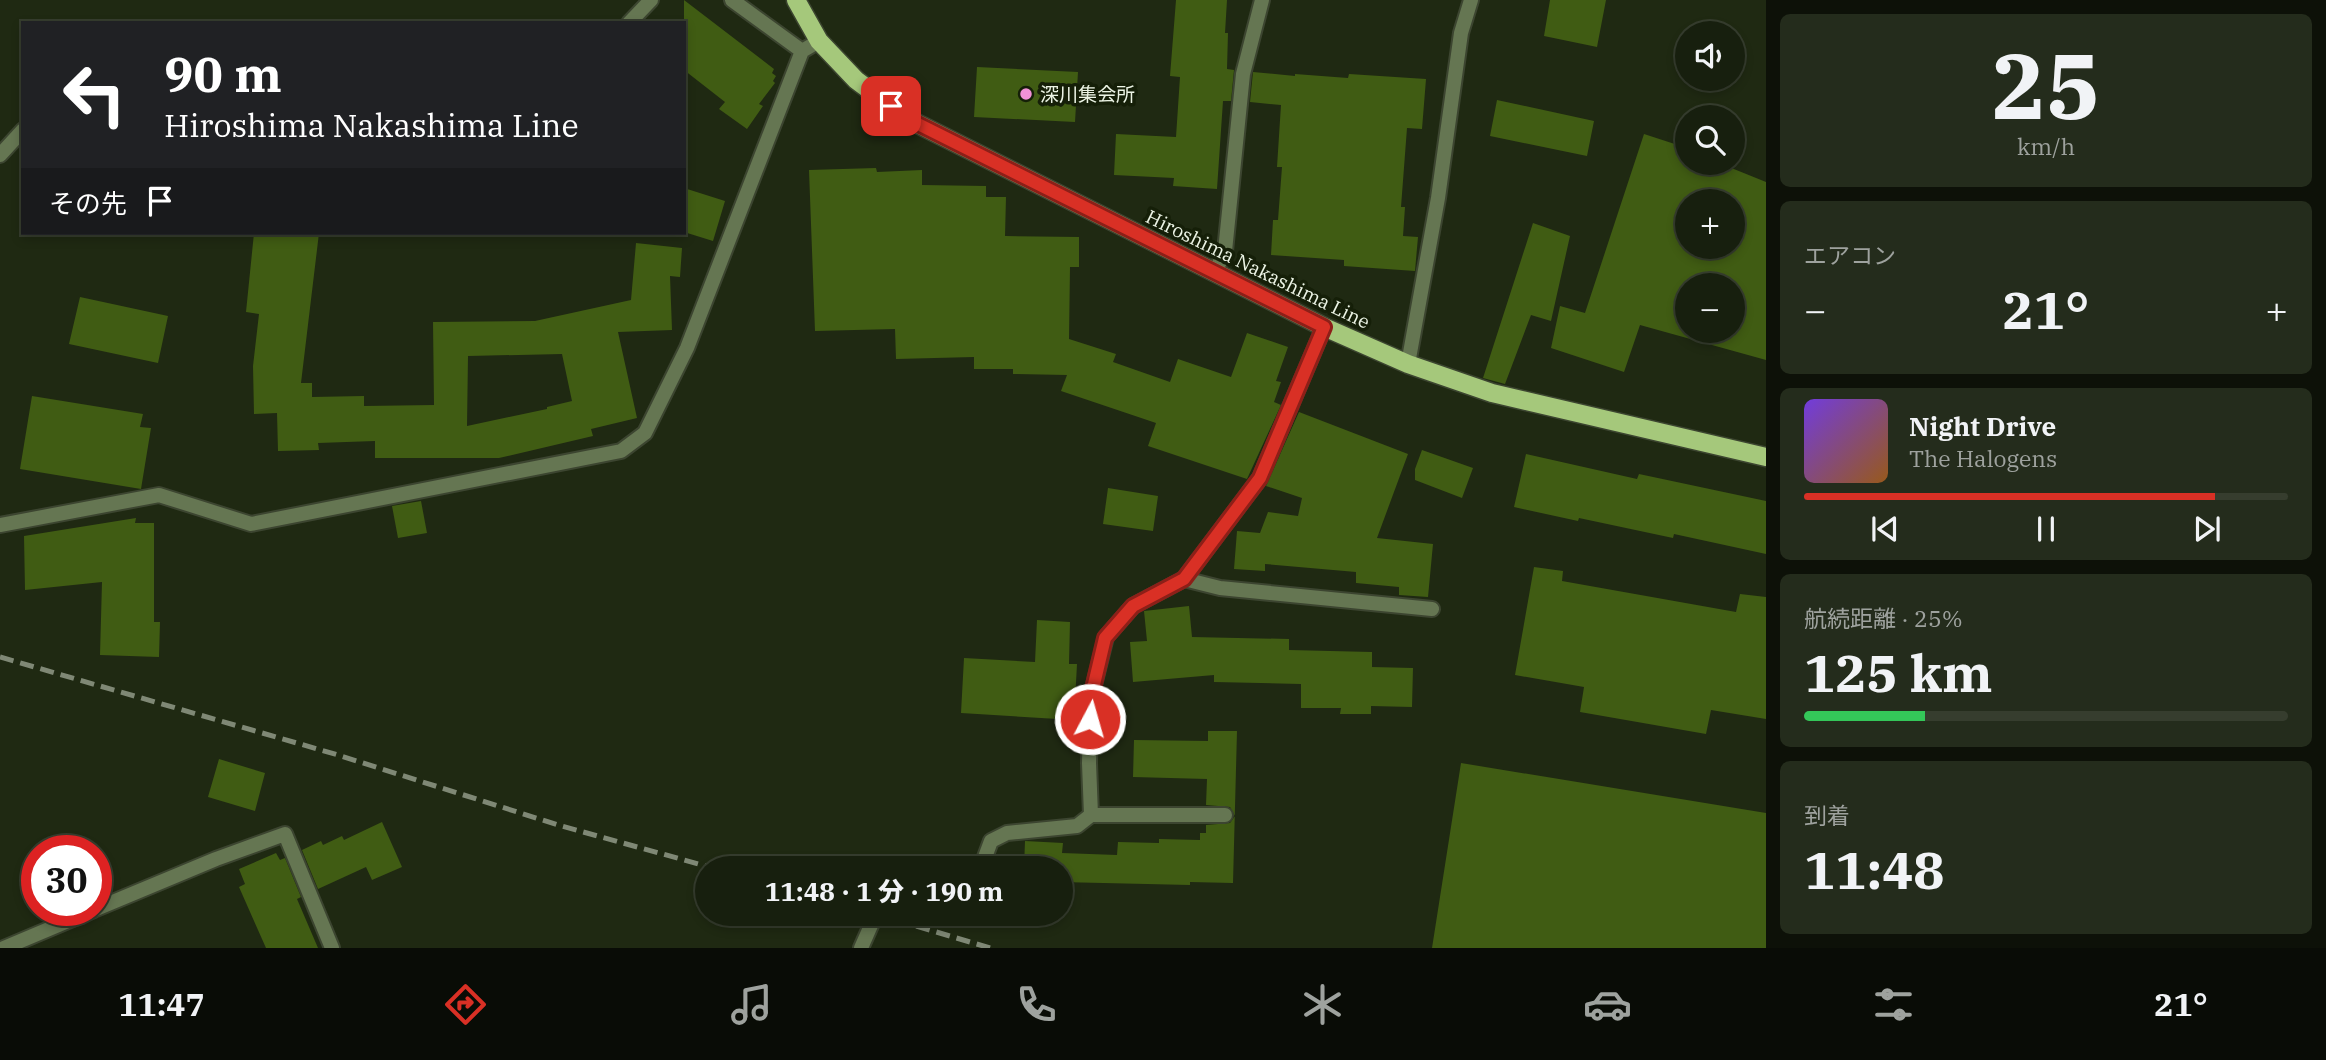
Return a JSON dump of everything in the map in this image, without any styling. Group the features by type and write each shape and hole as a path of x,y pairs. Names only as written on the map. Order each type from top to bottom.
{"main road":[{"name":"Hiroshima Nakashima Line","path":"796,0 819,41 856,80 908,119 1324,327 1408,364 1492,393 1766,457"}],"street":[{"path":"631,21 651,0"},
{"path":"732,0 802,51"},
{"path":"1214,272 1225,251 1243,74 1262,0"},
{"path":"1408,364 1438,198 1461,33 1471,0"},
{"path":"0,525 159,495 251,524 621,451 645,433 687,348 802,51 819,41"},
{"path":"0,155 21,132"},
{"path":"1091,815 1091,697 1105,638 1133,606 1184,579 1260,478 1324,327"},
{"path":"1184,579 1220,588 1432,609"},
{"path":"985,856 991,841 1007,833 1077,826 1091,815 1225,815"},
{"path":"112,903 216,859 285,834 332,948"},
{"path":"4,948 57,926"},
{"path":"861,948 871,926"}],"building":[{"path":"684,0 774,69 772,73 776,76 773,81 775,83 759,104 763,106 747,129 719,109 725,102 686,72"},
{"path":"1176,0 1227,0 1227,69 1234,70 1231,101 1223,101 1217,189 1173,186 1174,178 1114,175 1116,134 1176,137 1180,77 1170,76"},
{"path":"1550,0 1606,0 1597,47 1544,36"},
{"name":"深川集会所","path":"977,67 1078,72 1075,122 974,117"},
{"path":"1253,72 1295,76 1348,78 1349,74 1426,79 1422,129 1407,128 1401,207 1405,207 1403,236 1418,237 1415,271 1344,266 1344,260 1271,255 1273,220 1278,220 1282,167 1277,167 1281,105 1250,102"},
{"path":"1497,100 1594,121 1587,156 1490,136"},
{"path":"1644,134 1675,144 1675,175 1745,174 1766,182 1766,360 1705,343 1745,343 1745,273 1675,273 1675,335 1640,325 1624,372 1551,348 1560,306 1585,313"},
{"path":"876,168 877,172 922,170 922,185 986,186 986,197 1006,197 1005,236 1079,237 1079,267 1070,267 1069,339 1116,354 1113,362 1170,382 1178,359 1231,377 1247,333 1288,347 1276,381 1281,382 1274,402 1281,405 1247,479 1148,446 1156,423 1061,391 1067,375 1013,374 1013,369 974,369 974,357 896,359 895,329 815,331 809,170"},
{"path":"686,189 725,201 713,241 686,233"},
{"path":"1533,223 1570,236 1551,321 1531,315 1505,384 1483,378"},
{"path":"254,235 319,235 301,383 312,383 312,397 364,396 364,406 434,405 433,322 535,321 631,300 636,243 682,248 680,277 670,276 672,330 618,332 637,418 591,429 593,436 499,458 375,458 375,441 318,443 319,450 278,451 277,413 254,414 253,366 259,314 246,312","holes":["562,354 572,401 467,426 468,356"]},
{"path":"80,297 168,316 158,363 69,344"},
{"path":"32,396 143,414 140,427 151,428 141,489 20,469"},
{"path":"1299,412 1408,454 1377,538 1433,544 1428,597 1399,595 1399,587 1356,583 1356,572 1265,564 1265,571 1234,569 1237,531 1260,533 1268,512 1298,516 1302,498 1266,486"},
{"path":"1422,450 1473,468 1462,498 1415,480 1415,469"},
{"path":"1526,454 1637,479 1639,474 1766,501 1766,554 1674,534 1673,538 1514,507"},
{"path":"1108,488 1158,496 1153,531 1103,524"},
{"path":"421,501 427,533 398,538 392,506"},
{"path":"136,518 135,523 154,523 154,622 160,622 159,657 100,655 102,582 25,590 24,536"},
{"path":"1534,567 1563,571 1562,581 1736,612 1740,594 1766,597 1766,719 1711,710 1706,734 1580,712 1584,687 1515,675"},
{"path":"1189,606 1192,637 1289,639 1289,650 1372,652 1372,667 1413,668 1412,707 1371,706 1371,714 1340,714 1341,708 1301,708 1301,684 1214,682 1214,675 1133,682 1130,642 1147,641 1144,611"},
{"path":"1037,620 1070,622 1069,664 1077,664 1074,720 961,713 964,658 1035,662"},
{"path":"1208,731 1237,731 1235,816 1230,807 1206,805 1207,779 1133,777 1134,740 1208,741"},
{"path":"219,759 265,773 255,811 208,797"},
{"path":"1461,763 1766,813 1766,948 1432,948"},
{"path":"1235,816 1233,883 1190,882 1190,885 1073,882 1073,856 1024,856 1025,841 1063,843 1062,853 1117,855 1118,842 1200,840 1200,833 1206,833 1206,825 1230,823"},
{"path":"382,822 402,867 372,880 366,867 318,889 302,850 321,841 323,845 342,836 344,840"},
{"path":"276,853 280,860 285,858 301,897 297,899 318,948 266,948 239,887 245,884 239,869"}],"railway":[{"path":"0,657 338,755 558,825 695,863"},
{"path":"916,926 990,948"}],"place":[{"name":"深川集会所","path":"1026,94"}],"route":[{"path":"891,106 908,119 1324,327 1260,478 1184,579 1133,606 1105,638 1091,697 1090,719"}]}
